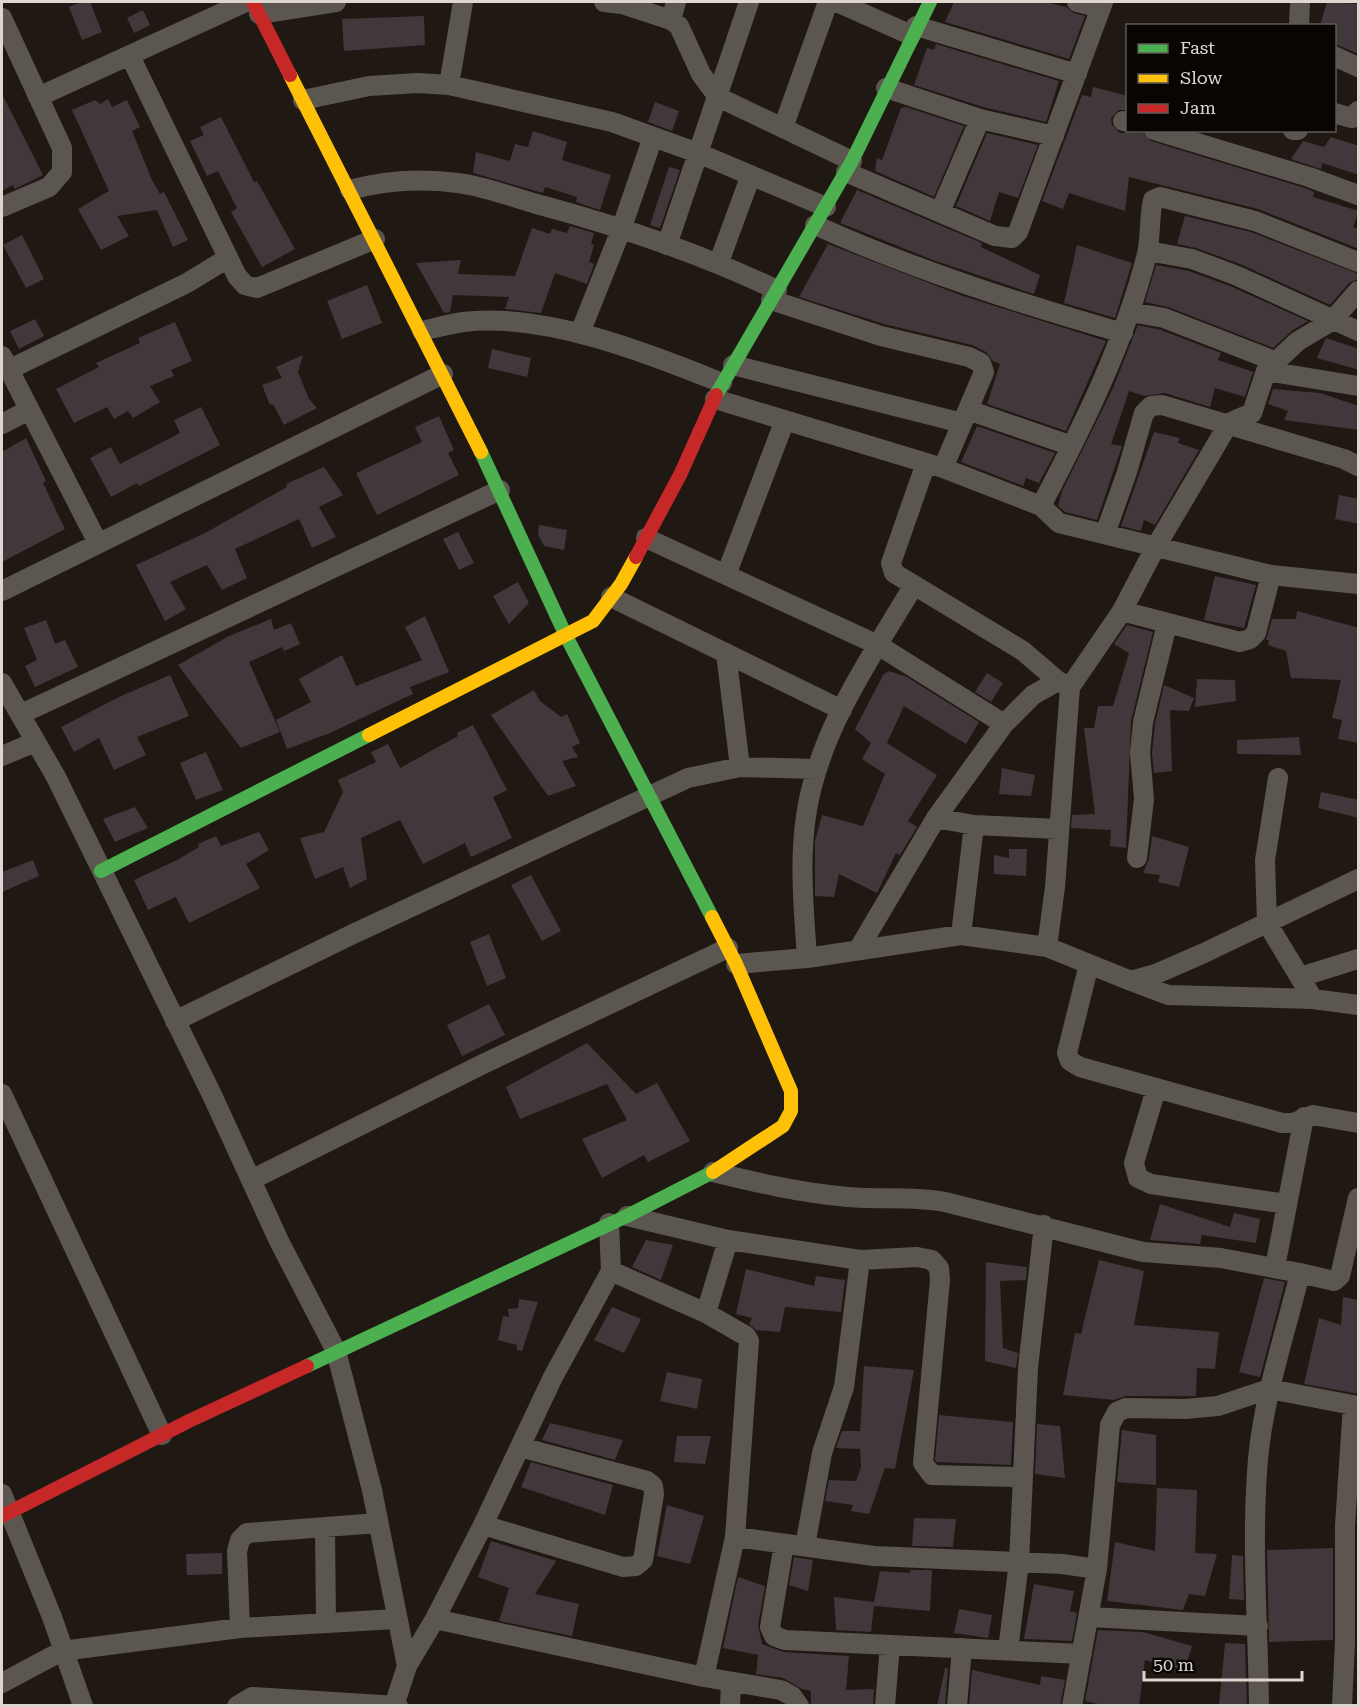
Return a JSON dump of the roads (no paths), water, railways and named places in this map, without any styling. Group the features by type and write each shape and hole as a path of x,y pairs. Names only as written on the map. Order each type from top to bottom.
{"street":[{"path":"38,97 252,6 327,2"},
{"path":"449,85 463,2"},
{"path":"616,2 674,11 701,74 718,97 783,129 849,167 940,212 995,236 1012,238 1018,232 1102,5 1077,2"},
{"path":"667,245 749,2"},
{"path":"783,129 828,2"},
{"path":"837,2 914,31 1077,74"},
{"path":"101,872 593,621 611,597 646,538 680,475 733,365 849,167 930,2"},
{"path":"1299,24 1300,2"},
{"path":"83,1706 52,1617 4,1508 618,1220 713,1172 783,1126 791,1111 791,1091 732,956 566,636 500,489 444,374 252,6"},
{"path":"2,18 62,148 62,172 49,187 2,207"},
{"path":"130,56 237,276 245,285 257,288 375,239"},
{"path":"1336,56 1359,67"},
{"path":"303,100 369,86 418,83 449,85 612,122 698,153 825,207"},
{"path":"886,88 980,119 1054,136"},
{"path":"1336,113 1352,118 1359,111"},
{"path":"940,212 980,119"},
{"path":"1167,132 1201,137 1359,195"},
{"path":"580,333 621,230 653,136"},
{"path":"719,262 751,175"},
{"path":"350,190 400,180 460,183 621,230 719,262 774,295 881,336 969,357 981,363 984,372 965,417 935,466 891,563 894,573 1023,651 1064,684"},
{"path":"1041,506 1095,403 1131,312 1148,250 1153,200 1160,197 1255,221 1359,262"},
{"path":"815,225 879,254 953,282 1123,333"},
{"path":"1148,250 1192,259 1234,275 1332,321 1359,331"},
{"path":"98,543 5,363 187,283 228,258"},
{"path":"858,950 936,819 1004,724 1033,695 1064,684 1122,611 1155,548 1229,423 1252,413 1272,367 1298,341 1332,321 1359,291"},
{"path":"1131,312 1164,318 1272,367 1359,386"},
{"path":"422,331 464,322 513,323 580,333 654,356 719,391 784,420 935,466 1041,506 1059,523 1271,575 1359,584"},
{"path":"733,365 965,417 1072,446"},
{"path":"2,591 444,374"},
{"path":"1105,534 1127,472 1144,413 1151,406 1162,405 1229,423 1344,459 1359,466"},
{"path":"2,424 29,410"},
{"path":"726,575 784,420"},
{"path":"21,714 500,489"},
{"path":"646,538 878,645 1004,724"},
{"path":"1122,611 1240,642 1250,639 1256,633 1271,575"},
{"path":"807,958 802,882 806,817 816,769 842,710 914,585"},
{"path":"611,597 842,710"},
{"path":"1137,858 1144,799 1140,753 1143,722 1167,624"},
{"path":"726,653 740,767"},
{"path":"2,683 56,777 279,1241 336,1351 355,1416 407,1665"},
{"path":"1047,947 1055,887 1064,684"},
{"path":"2,756 35,741"},
{"path":"175,1021 688,778 740,767 816,769"},
{"path":"1278,778 1265,860 1267,923 1313,999"},
{"path":"936,819 974,825 1058,829"},
{"path":"961,935 974,825"},
{"path":"1131,981 1156,974 1359,879"},
{"path":"251,1180 483,1064 732,956 807,958 961,935 1047,947 1168,995 1313,999 1359,1005"},
{"path":"1300,977 1359,958"},
{"path":"1089,964 1067,1053 1070,1061 1080,1067 1282,1123 1293,1123 1313,1115 1359,1123"},
{"path":"1156,1089 1134,1163 1138,1178 1151,1184 1287,1204"},
{"path":"2,1094 8,1123 162,1435"},
{"path":"1275,1267 1304,1117"},
{"path":"713,1172 770,1186 849,1197 921,1198 1044,1225 1100,1243 1143,1252 1221,1258 1338,1279 1353,1243 1359,1198"},
{"path":"618,1220 860,1260 917,1257 932,1260 939,1268 940,1280 923,1463 932,1475 1022,1478"},
{"path":"237,1706 252,1697 396,1705 407,1665 435,1619 483,1525 553,1377 611,1271 618,1220"},
{"path":"1008,1650 1019,1562 1028,1368 1044,1225"},
{"path":"706,1313 728,1240"},
{"path":"805,1546 822,1453 844,1387 860,1260"},
{"path":"611,1271 706,1313 742,1333 748,1341 735,1537 704,1677"},
{"path":"1259,1706 1256,1495 1258,1457 1269,1389 1300,1273"},
{"path":"1072,1706 1097,1569 1110,1425 1117,1412 1126,1408 1185,1409 1218,1406 1269,1389 1356,1406 1345,1525 1345,1642 1342,1706"},
{"path":"483,1525 623,1567 636,1566 643,1560 654,1494 653,1486 647,1481 520,1447"},
{"path":"240,1628 237,1551 240,1540 247,1533 378,1523"},
{"path":"324,1527 326,1623"},
{"path":"735,1537 874,1556 1062,1564 1097,1569"},
{"path":"784,1544 770,1627 774,1636 785,1640 1082,1654"},
{"path":"1089,1617 1258,1626"},
{"path":"2,1683 62,1651 240,1628 396,1619"},
{"path":"435,1619 704,1677 781,1690 792,1696 799,1706"},
{"path":"885,1706 890,1645"},
{"path":"957,1706 962,1648"},
{"path":"730,1706 731,1682"}]}
